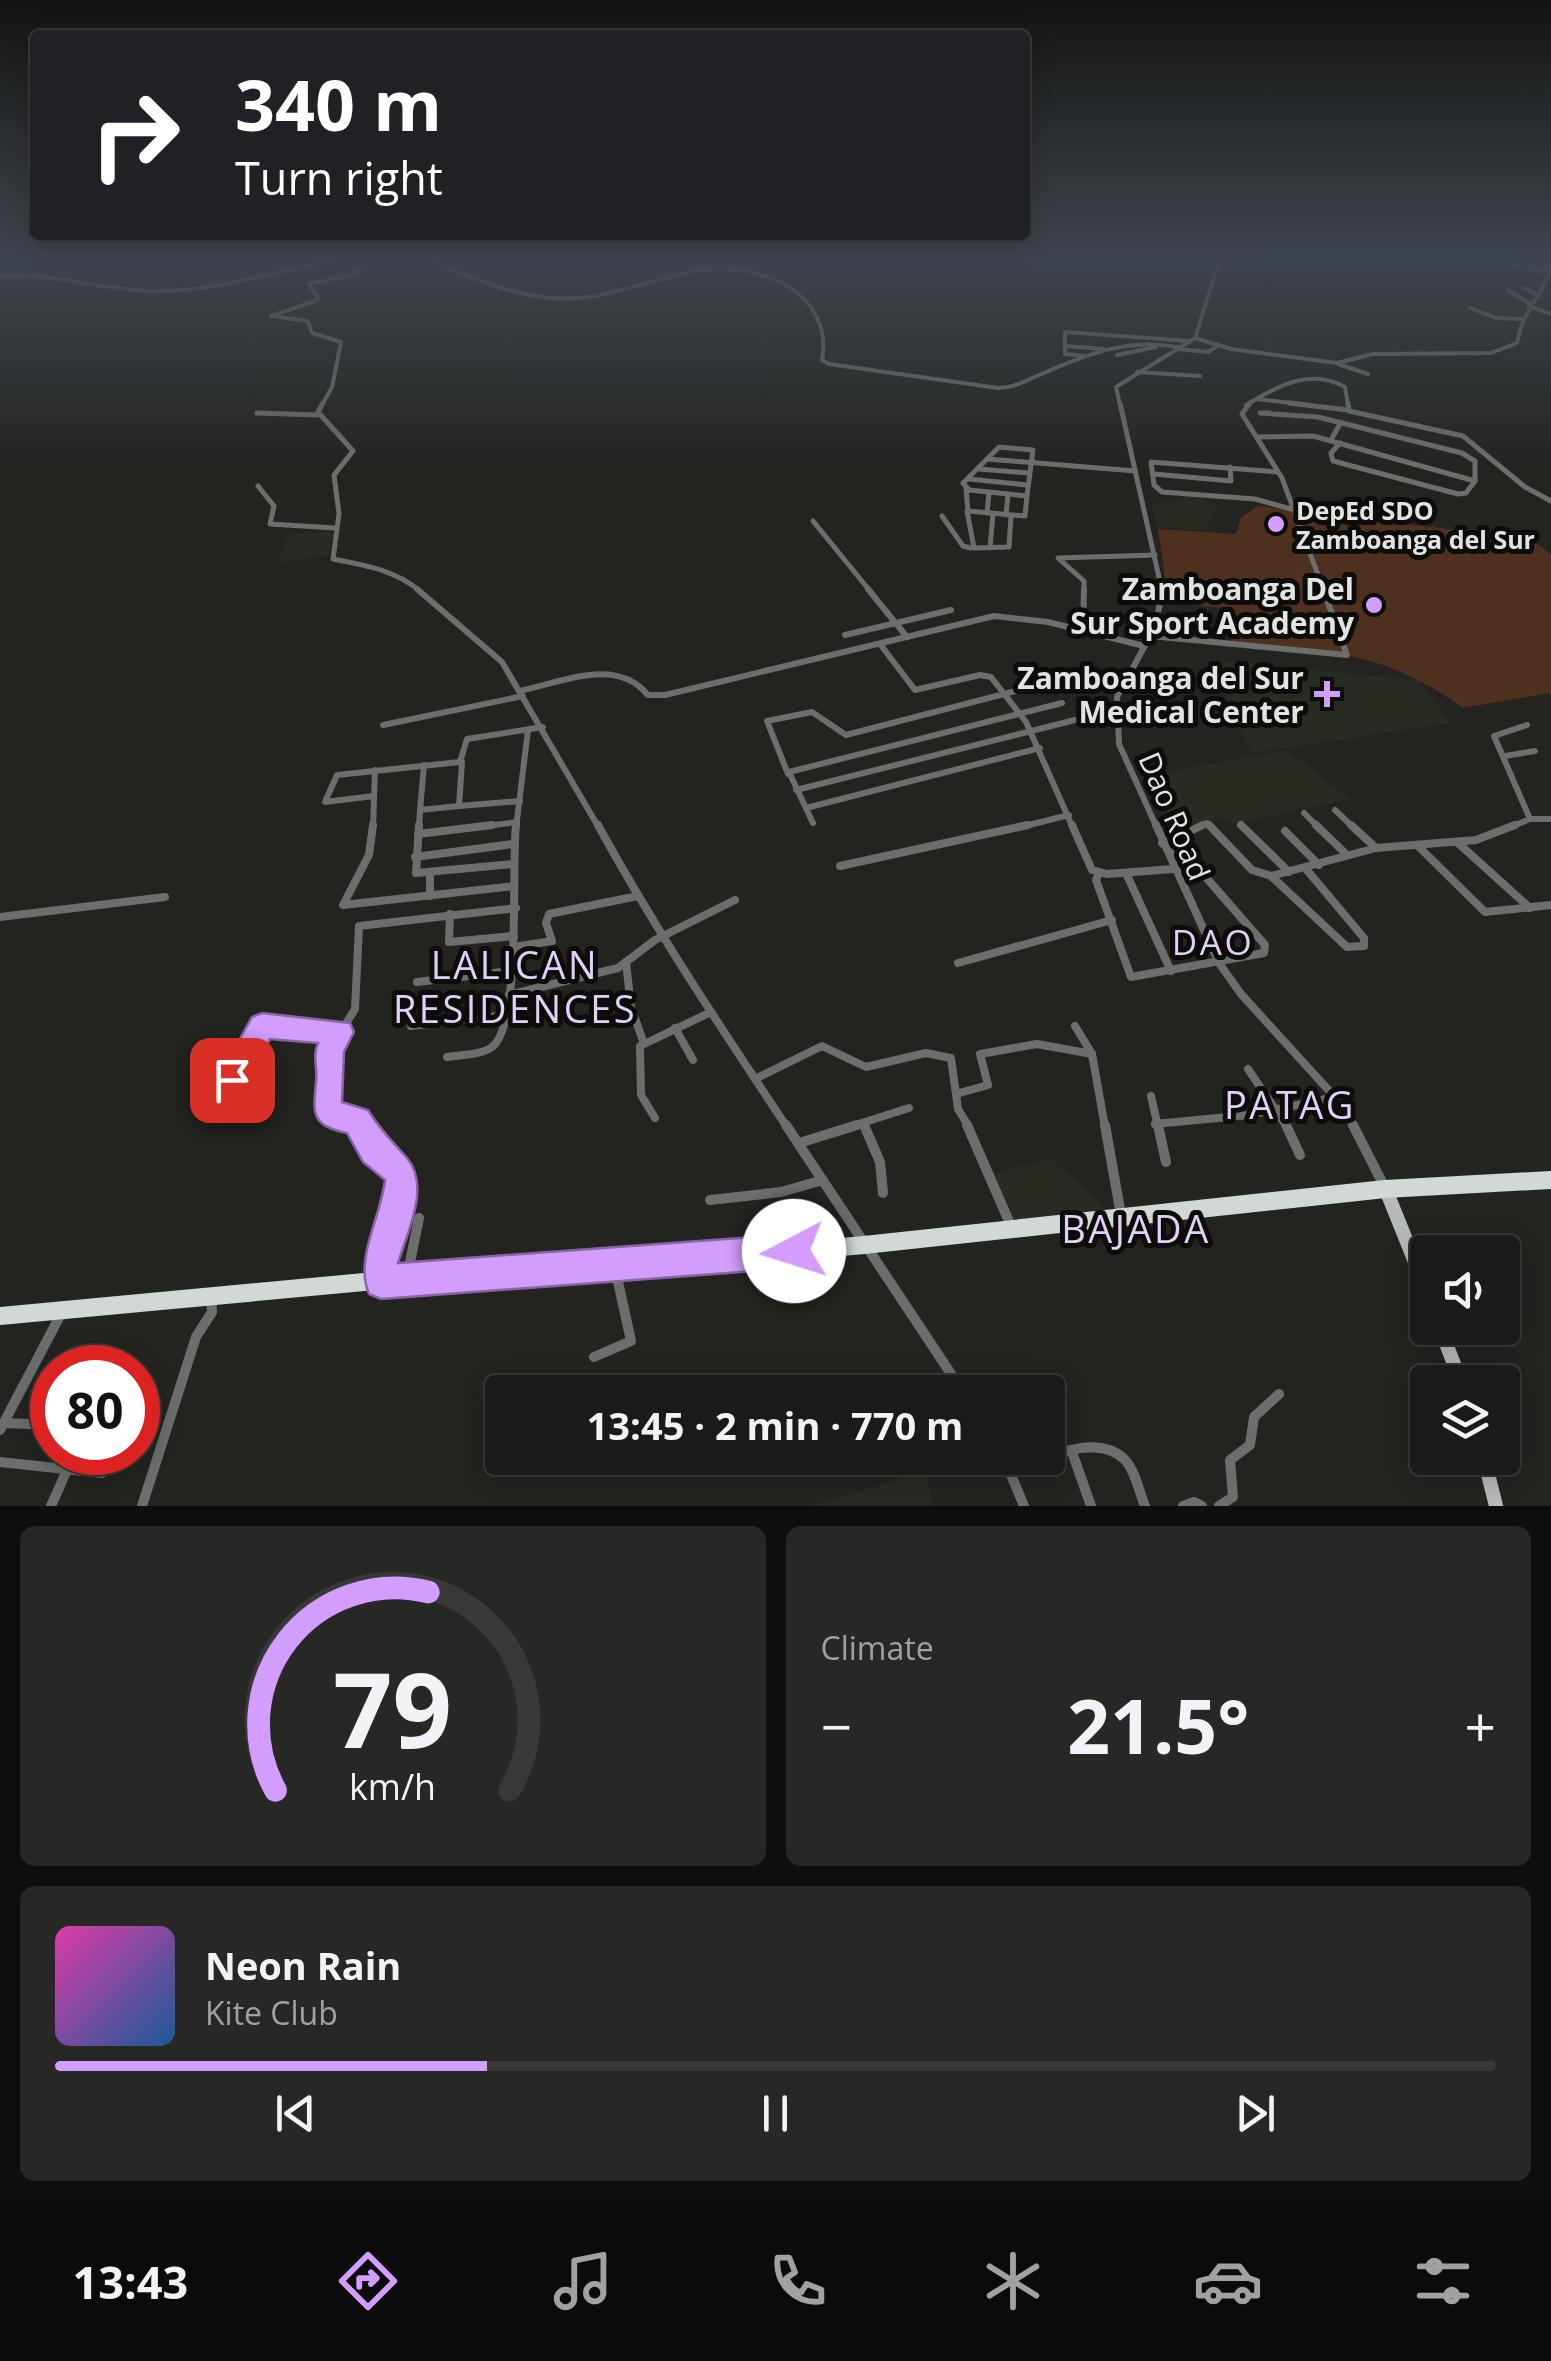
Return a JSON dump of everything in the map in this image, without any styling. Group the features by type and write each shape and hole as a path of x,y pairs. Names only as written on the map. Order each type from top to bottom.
{"highway":[{"path":"0,1316 407,1278 615,1267 864,1245 1386,1189 1551,1180"}],"main road":[{"path":"1386,1189 1410,1249"},
{"path":"1488,1475 1496,1506"}],"street":[{"path":"311,328 312,333 341,342 331,392 319,415"},
{"path":"823,328 826,337 822,360 852,369 1015,389 1040,375 1093,356 1100,349"},
{"path":"1136,372 1192,340 1196,328"},
{"path":"1337,363 1373,354 1501,350 1518,341 1520,328"},
{"path":"1093,356 1065,354 1066,332 1192,340 1337,363 1368,374"},
{"path":"1080,348 1081,332"},
{"path":"1098,334 1100,349"},
{"path":"1113,348 1114,334"},
{"path":"1128,335 1132,344"},
{"path":"1065,346 1100,349 1141,342 1210,352 1217,346"},
{"path":"1117,355 1156,347 1141,342"},
{"path":"1136,372 1200,376"},
{"name":"Dao Road","path":"1136,372 1118,384 1116,392 1156,555 1162,600 1151,636 1117,697 1116,733 1161,842 1218,963 1241,994 1336,1097 1358,1127 1386,1189"},
{"path":"1151,636 1347,655 1278,472 1242,414 1256,399 1289,379 1314,378 1344,385 1349,410"},
{"path":"1256,399 1349,410 1468,438 1524,486 1551,501"},
{"path":"257,413 319,415 352,452 334,475 338,512 333,559 385,569 422,591 497,657 711,1012 951,1375"},
{"path":"1269,413 1341,422 1467,454 1476,461 1475,481 1466,493 1458,494 1370,472 1333,461 1331,454 1340,442"},
{"path":"1331,440 1341,422"},
{"path":"1258,437 1300,434 1331,440 1475,481"},
{"path":"968,512 964,481 1000,446 1031,447 1026,516 964,513 972,548"},
{"path":"1011,446 1011,461"},
{"path":"986,459 1136,471"},
{"path":"1278,472 1153,460 1155,487 1162,492 1255,500 1291,509"},
{"path":"1154,474 1232,481 1230,467"},
{"path":"978,468 1028,473"},
{"path":"969,478 1028,485"},
{"path":"258,486 274,506 270,524 335,528"},
{"path":"966,490 1028,496"},
{"path":"990,493 990,548"},
{"path":"942,516 963,546 1008,546 1008,494"},
{"path":"813,521 907,637"},
{"path":"1083,631 1084,581 1058,558 1156,555"},
{"path":"844,635 951,610"},
{"path":"383,725 613,672 634,678 644,692 656,696 1001,615 1144,646"},
{"path":"880,644 914,689 983,674 1006,695 1040,748 1090,868 1100,873 1173,869"},
{"path":"814,824 767,722 812,712 846,735 1040,686"},
{"path":"788,774 1062,704"},
{"path":"796,790 1075,720"},
{"path":"1527,725 1494,734 1530,819"},
{"path":"458,806 467,739 543,728"},
{"path":"447,1057 499,1045 507,1015 516,908 514,844 528,730"},
{"path":"806,808 1040,748"},
{"path":"1505,756 1534,751"},
{"path":"374,796 325,802 337,775 462,761"},
{"path":"424,765 416,873 430,875 513,864"},
{"path":"375,770 369,855 343,904 514,886"},
{"path":"420,810 520,800"},
{"path":"1334,810 1376,848"},
{"path":"1304,814 1347,855"},
{"path":"840,866 882,854 925,851 1069,815"},
{"path":"1271,876 1376,848 1458,843 1492,836 1530,819 1551,819"},
{"path":"418,834 518,822"},
{"path":"1184,834 1207,824 1252,870 1271,876 1346,947 1364,946 1364,938 1306,868"},
{"path":"1242,825 1290,873"},
{"path":"1284,831 1319,864"},
{"path":"1100,873 1096,880 1131,977 1258,956 1266,946 1183,857 1161,842"},
{"path":"1458,843 1530,909"},
{"path":"416,857 514,844"},
{"path":"1416,844 1484,912 1551,905"},
{"path":"1126,873 1171,971"},
{"path":"430,875 430,896"},
{"path":"514,947 552,941 546,923 549,914 638,896"},
{"path":"0,917 165,897"},
{"path":"509,995 618,968 664,936 735,900"},
{"path":"381,1282 380,1266 399,1205 401,1180 397,1170 374,1151 357,1120 335,1116 326,1105 331,1081 329,1051 355,1009 360,924 516,908"},
{"path":"450,914 449,942 514,936"},
{"path":"958,963 1112,920"},
{"path":"626,960 630,1007 643,1042"},
{"path":"416,982 511,971"},
{"path":"656,1118 643,1108 638,1093 642,1067 639,1048 643,1042 711,1012"},
{"path":"411,1026 507,1015"},
{"path":"222,1109 233,1079 262,1026 340,1032"},
{"path":"1075,1026 1092,1054 1121,1216"},
{"path":"674,1028 693,1060"},
{"path":"956,1094 988,1085 980,1054 1037,1044 1092,1054"},
{"path":"755,1078 822,1046 866,1067 932,1054 953,1061 962,1118 977,1141 1012,1229"},
{"path":"1248,1069 1279,1110 1300,1155"},
{"path":"195,1078 233,1079"},
{"path":"1151,1096 1166,1162"},
{"path":"1155,1124 1279,1110 1336,1097"},
{"path":"799,1143 909,1108"},
{"path":"864,1123 880,1162 882,1193"},
{"path":"710,1200 749,1192 786,1193 823,1180"},
{"path":"407,1278 419,1218"},
{"path":"594,1357 631,1341 615,1267"},
{"path":"142,1506 196,1337 212,1312 211,1296"},
{"path":"2,1427 64,1310"},
{"path":"1219,1506 1233,1497 1230,1460 1250,1446 1254,1417 1279,1394"},
{"path":"2,1427 30,1426"},
{"path":"1065,1454 1096,1448 1119,1454 1128,1464 1145,1506"},
{"path":"1072,1452 1091,1506"},
{"path":"0,1462 30,1465"},
{"path":"51,1506 65,1475"},
{"path":"1012,1475 1024,1506"},
{"path":"1182,1506 1191,1502 1202,1506"}],"shaded area":[{"path":"1196,494 1217,508 1206,530 1157,527 1152,506"},
{"name":"Zamboanga Del Sur Sport Academy","path":"1258,506 1530,539 1551,554 1551,693 1463,708 1407,675 1353,656 1232,641 1224,608 1169,603 1158,529 1236,534 1241,517"},
{"path":"332,532 329,556 276,563 290,533"},
{"name":"Zamboanga del Sur Medical Center","path":"1219,661 1418,680 1451,723 1252,753 1229,708"},
{"path":"1287,750 1350,799 1236,824 1216,818 1184,831 1138,777"},
{"path":"1050,1159 1090,1191 1106,1210 1011,1220 991,1174"},
{"path":"912,1475 926,1475 933,1506 810,1506"}],"place":[{"name":"DepEd SDO Zamboanga del Sur","path":"1276,524"},
{"name":"Zamboanga Del Sur Sport Academy","path":"1374,605"},
{"name":"Zamboanga del Sur Medical Center","path":"1327,694"}],"district":[{"name":"DAO","path":"1213,941"},
{"name":"LALICAN RESIDENCES","path":"515,986"},
{"name":"PATAG","path":"1290,1104"},
{"name":"BAJADA","path":"1136,1228"}],"route":[{"path":"232,1080 262,1026 340,1032 329,1051 331,1081 326,1105 335,1116 357,1120 374,1151 397,1170 401,1180 399,1205 380,1266 381,1282 794,1251"}]}
